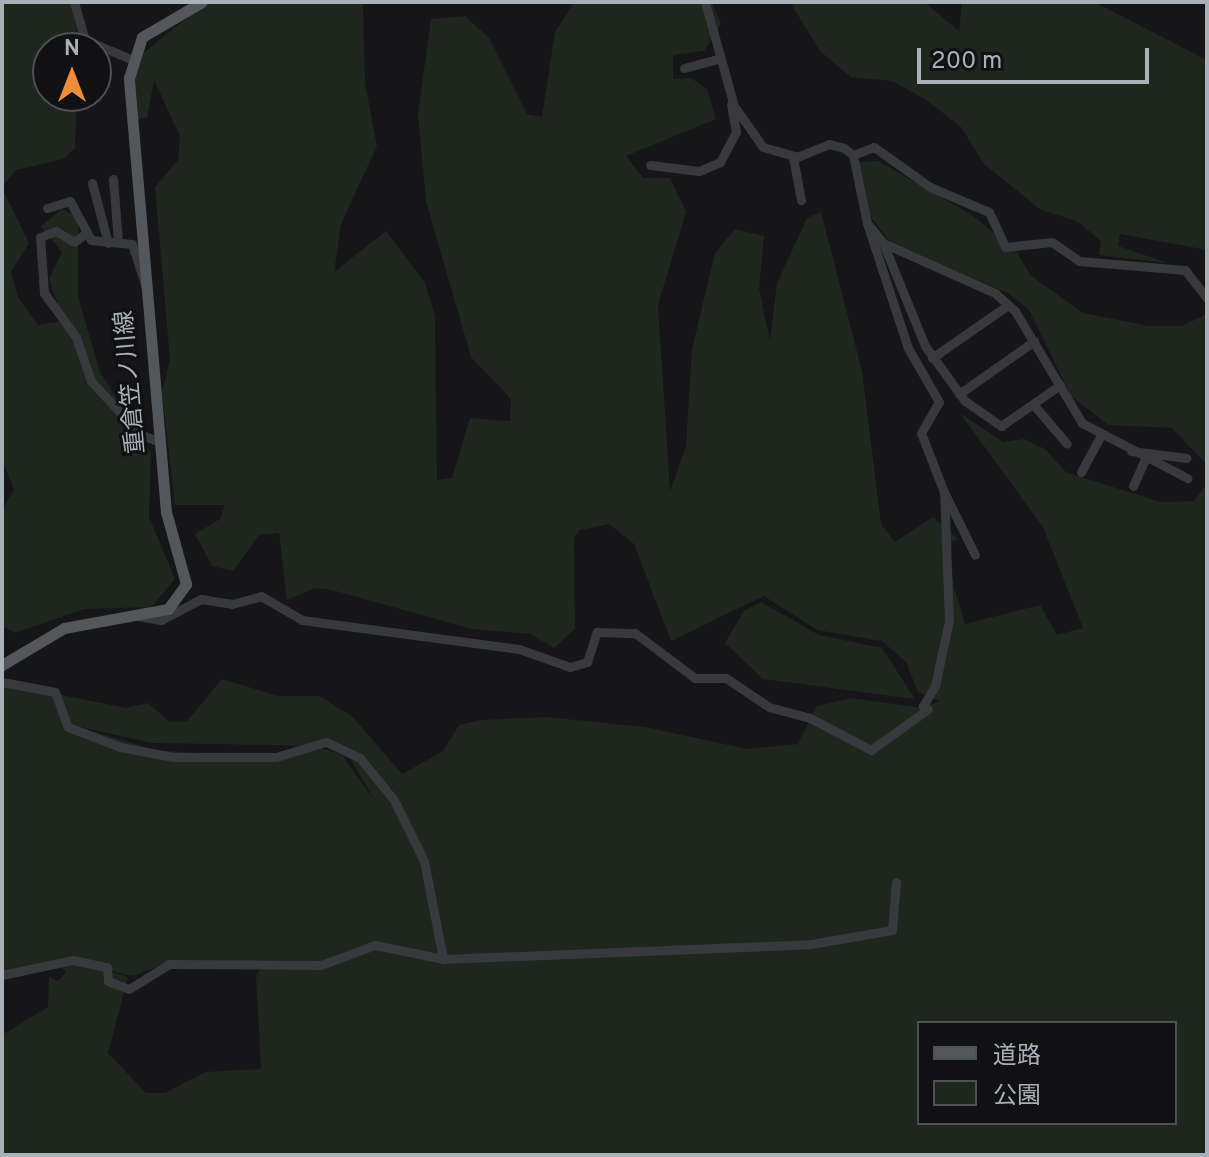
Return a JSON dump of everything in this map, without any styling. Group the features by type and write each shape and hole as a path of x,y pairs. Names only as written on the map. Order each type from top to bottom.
{"main road":[{"path":"131,59 149,31 202,2"},
{"name":"重倉笠ノ川線","path":"2,665 64,628 168,609 186,584 166,512 129,130 131,59"}],"street":[{"path":"74,2 85,40 131,59"},
{"path":"650,165 699,171 720,162 736,132 731,97 705,2"},
{"path":"684,68 721,58"},
{"path":"731,97 763,147 793,157 829,144 853,155 874,147 930,187 989,212 1005,247 1052,242 1079,261 1185,270 1207,298"},
{"path":"853,155 867,223 908,348 939,402 921,433 944,492 975,555"},
{"path":"793,157 801,200"},
{"path":"113,179 113,242"},
{"path":"92,183 113,242"},
{"path":"47,208 70,201 87,232 113,242 132,244 146,287"},
{"path":"867,223 883,243 932,358 959,394 1001,426 1060,385"},
{"path":"87,232 74,242 56,231 40,237 44,293 76,337 91,381 140,434 159,442"},
{"path":"883,243 1008,305 1034,341 1082,423 1145,459 1187,478"},
{"path":"932,358 1008,305"},
{"path":"959,394 1034,341"},
{"path":"1033,404 1067,444"},
{"path":"1081,472 1101,435"},
{"path":"1131,451 1187,458"},
{"path":"1133,486 1145,459"},
{"path":"138,616 161,620 201,599 232,604 261,596 302,620 519,649 570,667 587,662 597,632 635,633 695,678 726,678 769,707 810,718 871,750 928,709 923,706 935,686 949,620 944,492"},
{"path":"2,682 55,692 68,727 120,747 173,757 276,757 326,742 360,758 394,800 424,861 443,959"},
{"path":"2,975 73,960 107,967 108,981 129,989 180,962 321,965 395,944 443,959 521,951 699,954 747,941 811,944 892,930 896,882"}],"green space":[{"path":"2,2 71,2 77,32 32,32 32,112 76,112 75,148 63,159 16,170 2,187"},
{"path":"207,2 363,2 365,83 377,146 341,224 334,272 386,231 425,283 435,316 437,480 452,478 470,418 510,421 511,399 471,357 426,201 418,114 431,19 465,16 489,38 527,114 542,117 555,32 574,2 712,2 721,24 704,51 673,55 673,79 691,78 707,89 716,119 626,156 643,178 670,178 686,212 658,305 670,491 686,447 692,349 715,253 735,229 764,236 759,288 770,341 777,283 807,218 821,212 862,371 881,524 895,542 933,517 958,539 950,542 950,573 965,624 1040,605 1057,635 1083,628 1043,527 960,413 1003,442 1024,439 1045,449 1066,472 1160,502 1194,501 1207,483 1207,1155 2,1155 2,1035 48,1007 49,977 58,981 66,973 61,966 32,969 2,980 2,683 126,708 148,703 170,722 187,721 222,679 278,696 319,696 352,716 402,774 442,752 459,725 481,720 546,717 645,727 747,749 798,744 817,706 851,698 923,708 939,701 918,692 906,662 882,641 817,630 764,596 671,641 634,544 609,524 580,530 574,538 575,629 554,648 530,634 472,629 332,590 315,588 287,600 279,533 259,535 233,571 212,566 195,534 220,519 225,505 175,505 162,393 170,360 155,187 178,160 180,136 154,80 147,118 134,120 130,85 141,55","holes":["72,725 152,743 336,746 349,756 374,800 342,755 319,747 269,758 155,750","263,965 256,976 261,1069 205,1072 165,1093 146,1093 108,1053 128,977 93,967 133,976 159,966"]},
{"path":"790,2 924,2 959,31 962,2 1094,2 1207,60 1207,250 1120,234 1118,246 1168,263 1099,255 1101,241 1077,221 1041,210 984,164 961,127 925,99 892,81 851,77 820,51"},
{"path":"878,161 972,215 1017,252 1030,275 1083,313 1149,326 1182,326 1207,314 1207,465 1172,428 1108,425 1071,396 1029,310 1008,293 892,244 869,215 857,162"},
{"path":"2,188 29,243 11,272 18,297 38,325 64,321 49,279 62,252 41,226 62,209 78,217 78,297 100,372 151,453 149,517 175,579 151,607 84,609 15,633 2,626 2,510 14,490 2,460"},
{"path":"761,602 819,635 882,648 915,699 763,679 725,643 744,611"}]}
